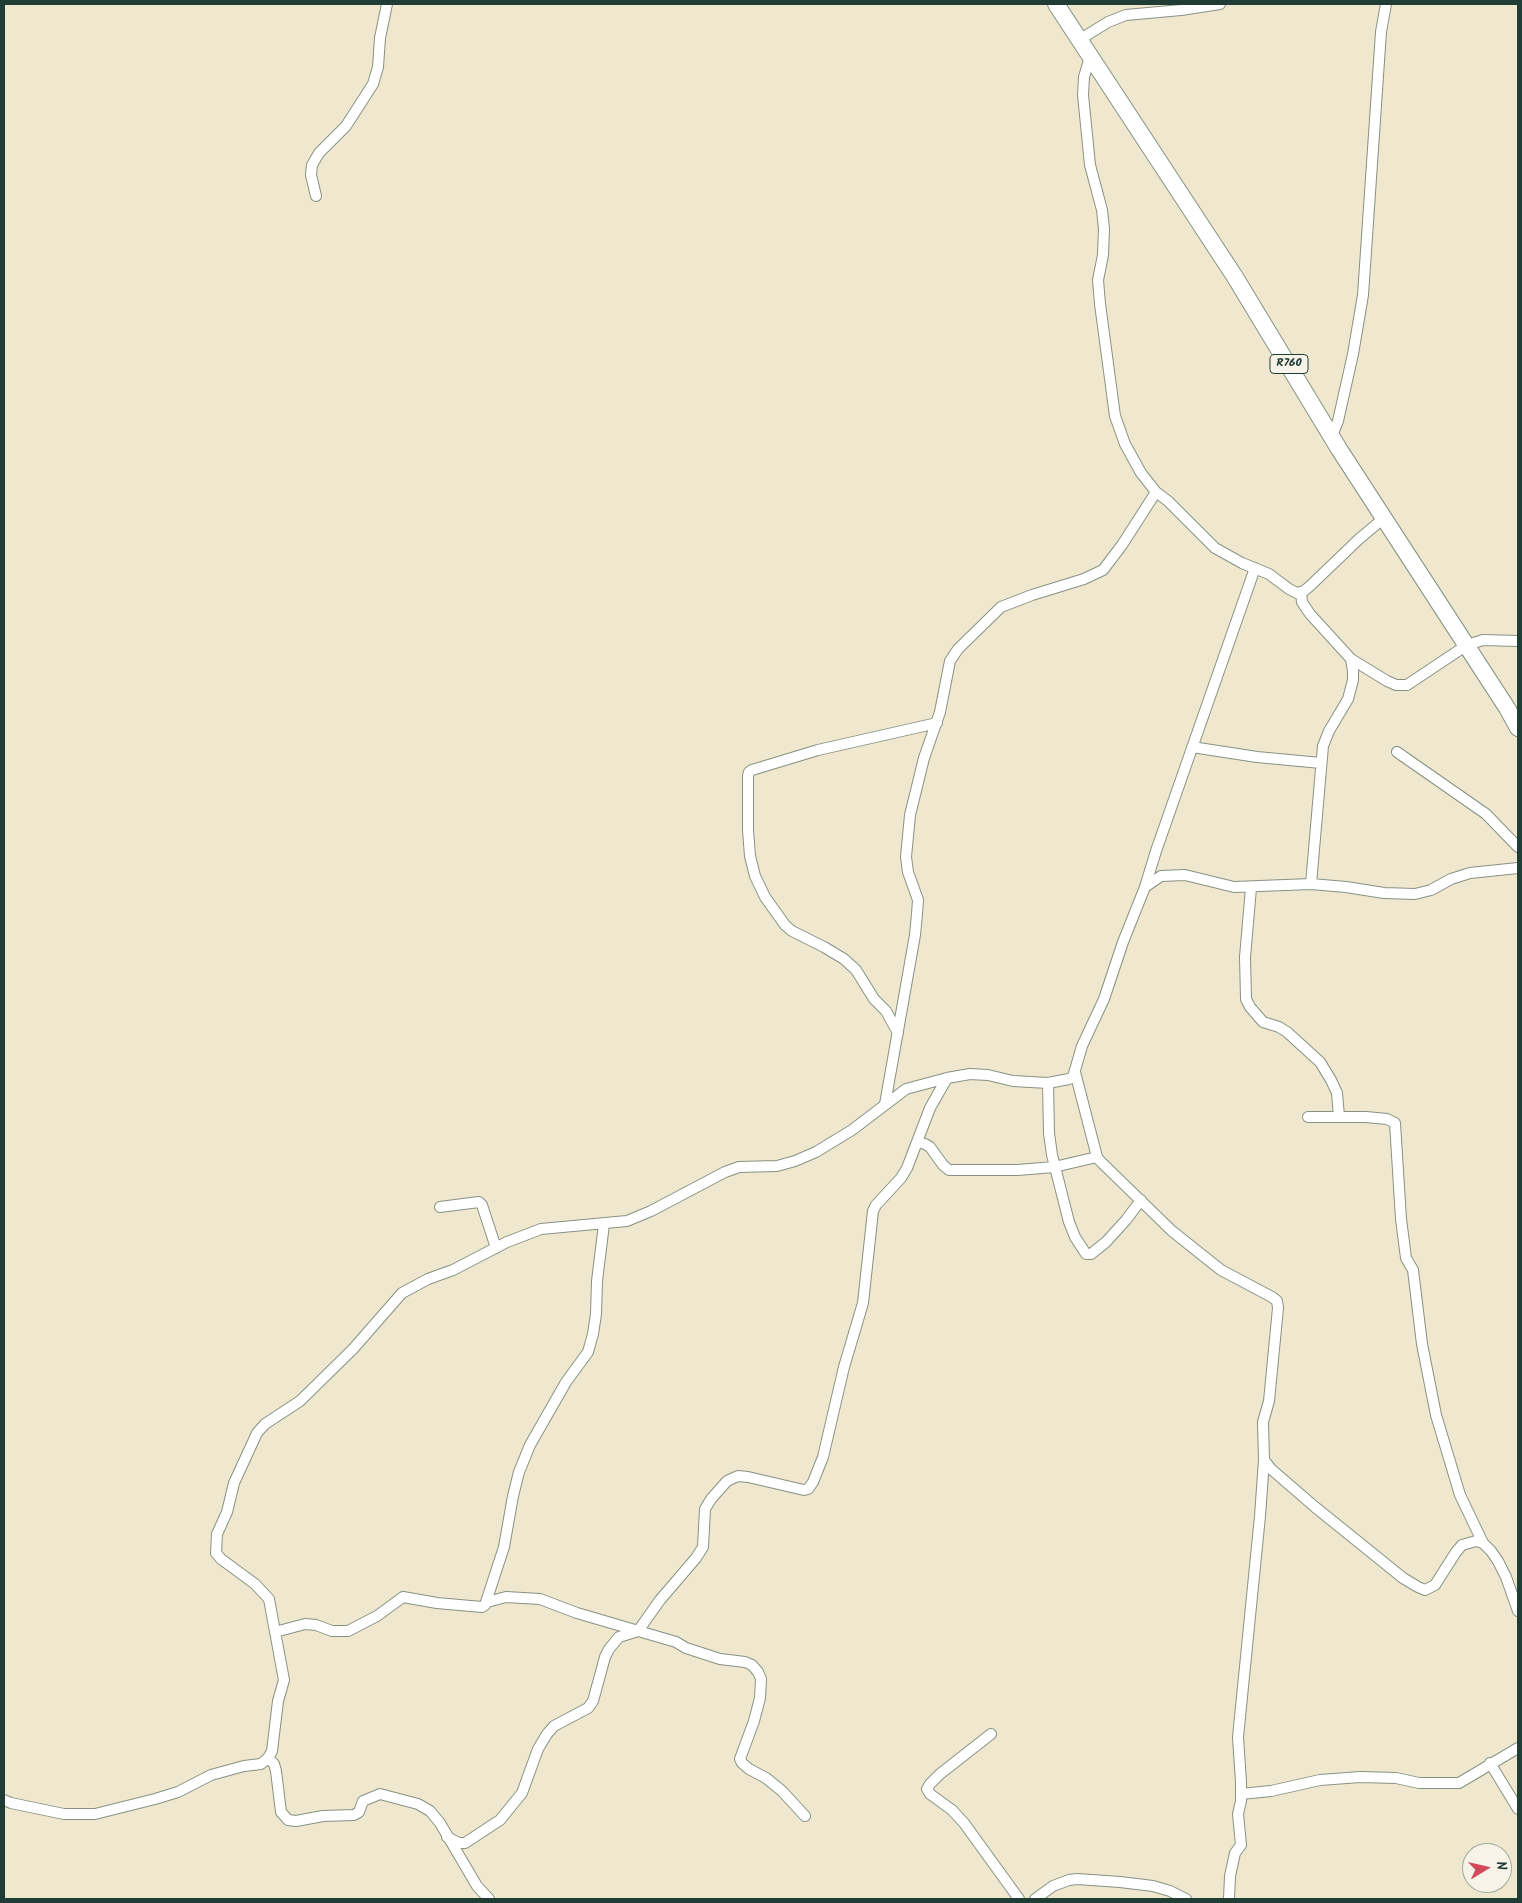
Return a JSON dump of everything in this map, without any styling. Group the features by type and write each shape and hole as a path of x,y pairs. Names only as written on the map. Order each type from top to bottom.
{"main road":[{"name":"R760","path":"1056,4 1235,277 1332,436 1467,644 1518,728"}],"street":[{"path":"316,196 310,175 312,165 319,153 346,126 372,84 378,67 380,38 387,4"},
{"path":"1079,40 1108,22 1126,16 1220,4"},
{"path":"1332,436 1338,421 1353,354 1363,295 1380,48 1386,4"},
{"path":"1090,57 1084,77 1083,95 1090,165 1102,210 1104,229 1103,255 1098,290 1115,416 1122,436 1141,473 1156,492 1168,501 1215,548 1235,560 1276,578 1289,589 1300,593"},
{"path":"885,1104 918,914 918,900 908,872 906,857 910,815 924,758 937,723 950,661 958,650 1001,607 1084,579 1103,570 1122,545 1156,492"},
{"path":"1300,593 1384,518"},
{"path":"4,1800 64,1814 95,1814 178,1792 211,1775 244,1766 261,1764 268,1758 272,1751 278,1701 284,1680 268,1599 255,1584 221,1559 216,1553 217,1534 226,1512 229,1498 257,1433 265,1424 300,1401 353,1349 402,1293 496,1248 541,1230 627,1221 651,1211 725,1172 739,1167 777,1166 802,1158 816,1152 852,1130 906,1089 970,1074 988,1075 1013,1081 1048,1083 1073,1077 1082,1046 1104,999 1123,942 1145,887 1192,746 1255,568"},
{"path":"1300,593 1302,602 1310,614 1351,659 1396,685 1407,685 1467,644 1483,640 1518,640"},
{"path":"1312,884 1321,763 1326,738 1350,691 1353,680 1351,659"},
{"path":"898,1033 886,1011 874,998 856,970 844,959 785,926 765,897 755,876 750,856 748,776 752,770 818,750 937,723"},
{"path":"1192,746 1258,757 1321,763"},
{"path":"1397,752 1486,814 1518,847"},
{"path":"1145,887 1161,876 1173,874 1185,875 1234,887 1251,888 1282,884 1312,884 1384,893 1415,894 1431,890 1451,879 1470,873 1518,868"},
{"path":"1251,888 1245,957 1246,999 1250,1007 1263,1022 1280,1027 1320,1062 1332,1080 1337,1093 1339,1116"},
{"path":"1075,1072 1097,1157 1172,1231 1221,1270 1277,1301 1278,1308 1269,1401 1263,1422 1264,1460 1238,1737 1241,1794 1238,1814 1240,1845 1235,1854 1230,1876 1229,1899"},
{"path":"447,1837 459,1843 465,1843 500,1820 522,1793 538,1749 547,1734 554,1726 588,1708 596,1693 603,1662 609,1649 619,1638 638,1631 660,1600 700,1552 703,1547 705,1509 727,1481 738,1476 748,1477 804,1490 808,1489 813,1482 823,1457 844,1367 863,1303 873,1211 907,1168 930,1108 947,1078"},
{"path":"1048,1083 1048,1133 1054,1167 1069,1222 1075,1237 1088,1255 1106,1242 1141,1200"},
{"path":"1308,1117 1339,1116 1387,1119 1396,1126 1401,1219 1406,1258 1413,1270 1422,1344 1436,1415 1460,1495 1483,1543 1491,1551 1506,1577 1518,1612"},
{"path":"917,1142 930,1147 949,1170 1018,1170 1054,1167 1097,1157"},
{"path":"440,1206 479,1202 482,1205 496,1248"},
{"path":"487,1602 504,1547 519,1472 535,1438 566,1382 588,1352 596,1314 597,1281 604,1224"},
{"path":"1264,1460 1271,1469 1315,1507 1403,1578 1425,1590 1435,1585 1462,1545 1476,1541 1483,1543"},
{"path":"275,1632 305,1624 316,1625 332,1631 348,1631 377,1616 402,1597 437,1603 482,1606 487,1602 506,1597 540,1599 577,1613 676,1642 686,1648 720,1659 745,1662 752,1665 761,1679 760,1698 754,1721 740,1759 749,1769 766,1778 782,1791 805,1816"},
{"path":"990,1734 940,1774 927,1789 930,1794 952,1810 964,1823 1019,1899"},
{"path":"1241,1794 1271,1791 1320,1780 1367,1776 1396,1778 1419,1783 1452,1784 1464,1781 1490,1763 1518,1748"},
{"path":"268,1758 274,1764 276,1771 281,1812 288,1820 296,1821 323,1816 354,1815 359,1812 363,1801 384,1794 418,1804 430,1811 435,1816 477,1886 489,1899"},
{"path":"1490,1763 1518,1809"},
{"path":"462,1860 467,1850 465,1843"},
{"path":"1035,1899 1053,1886 1077,1879 1153,1886 1170,1891 1186,1899"}]}
